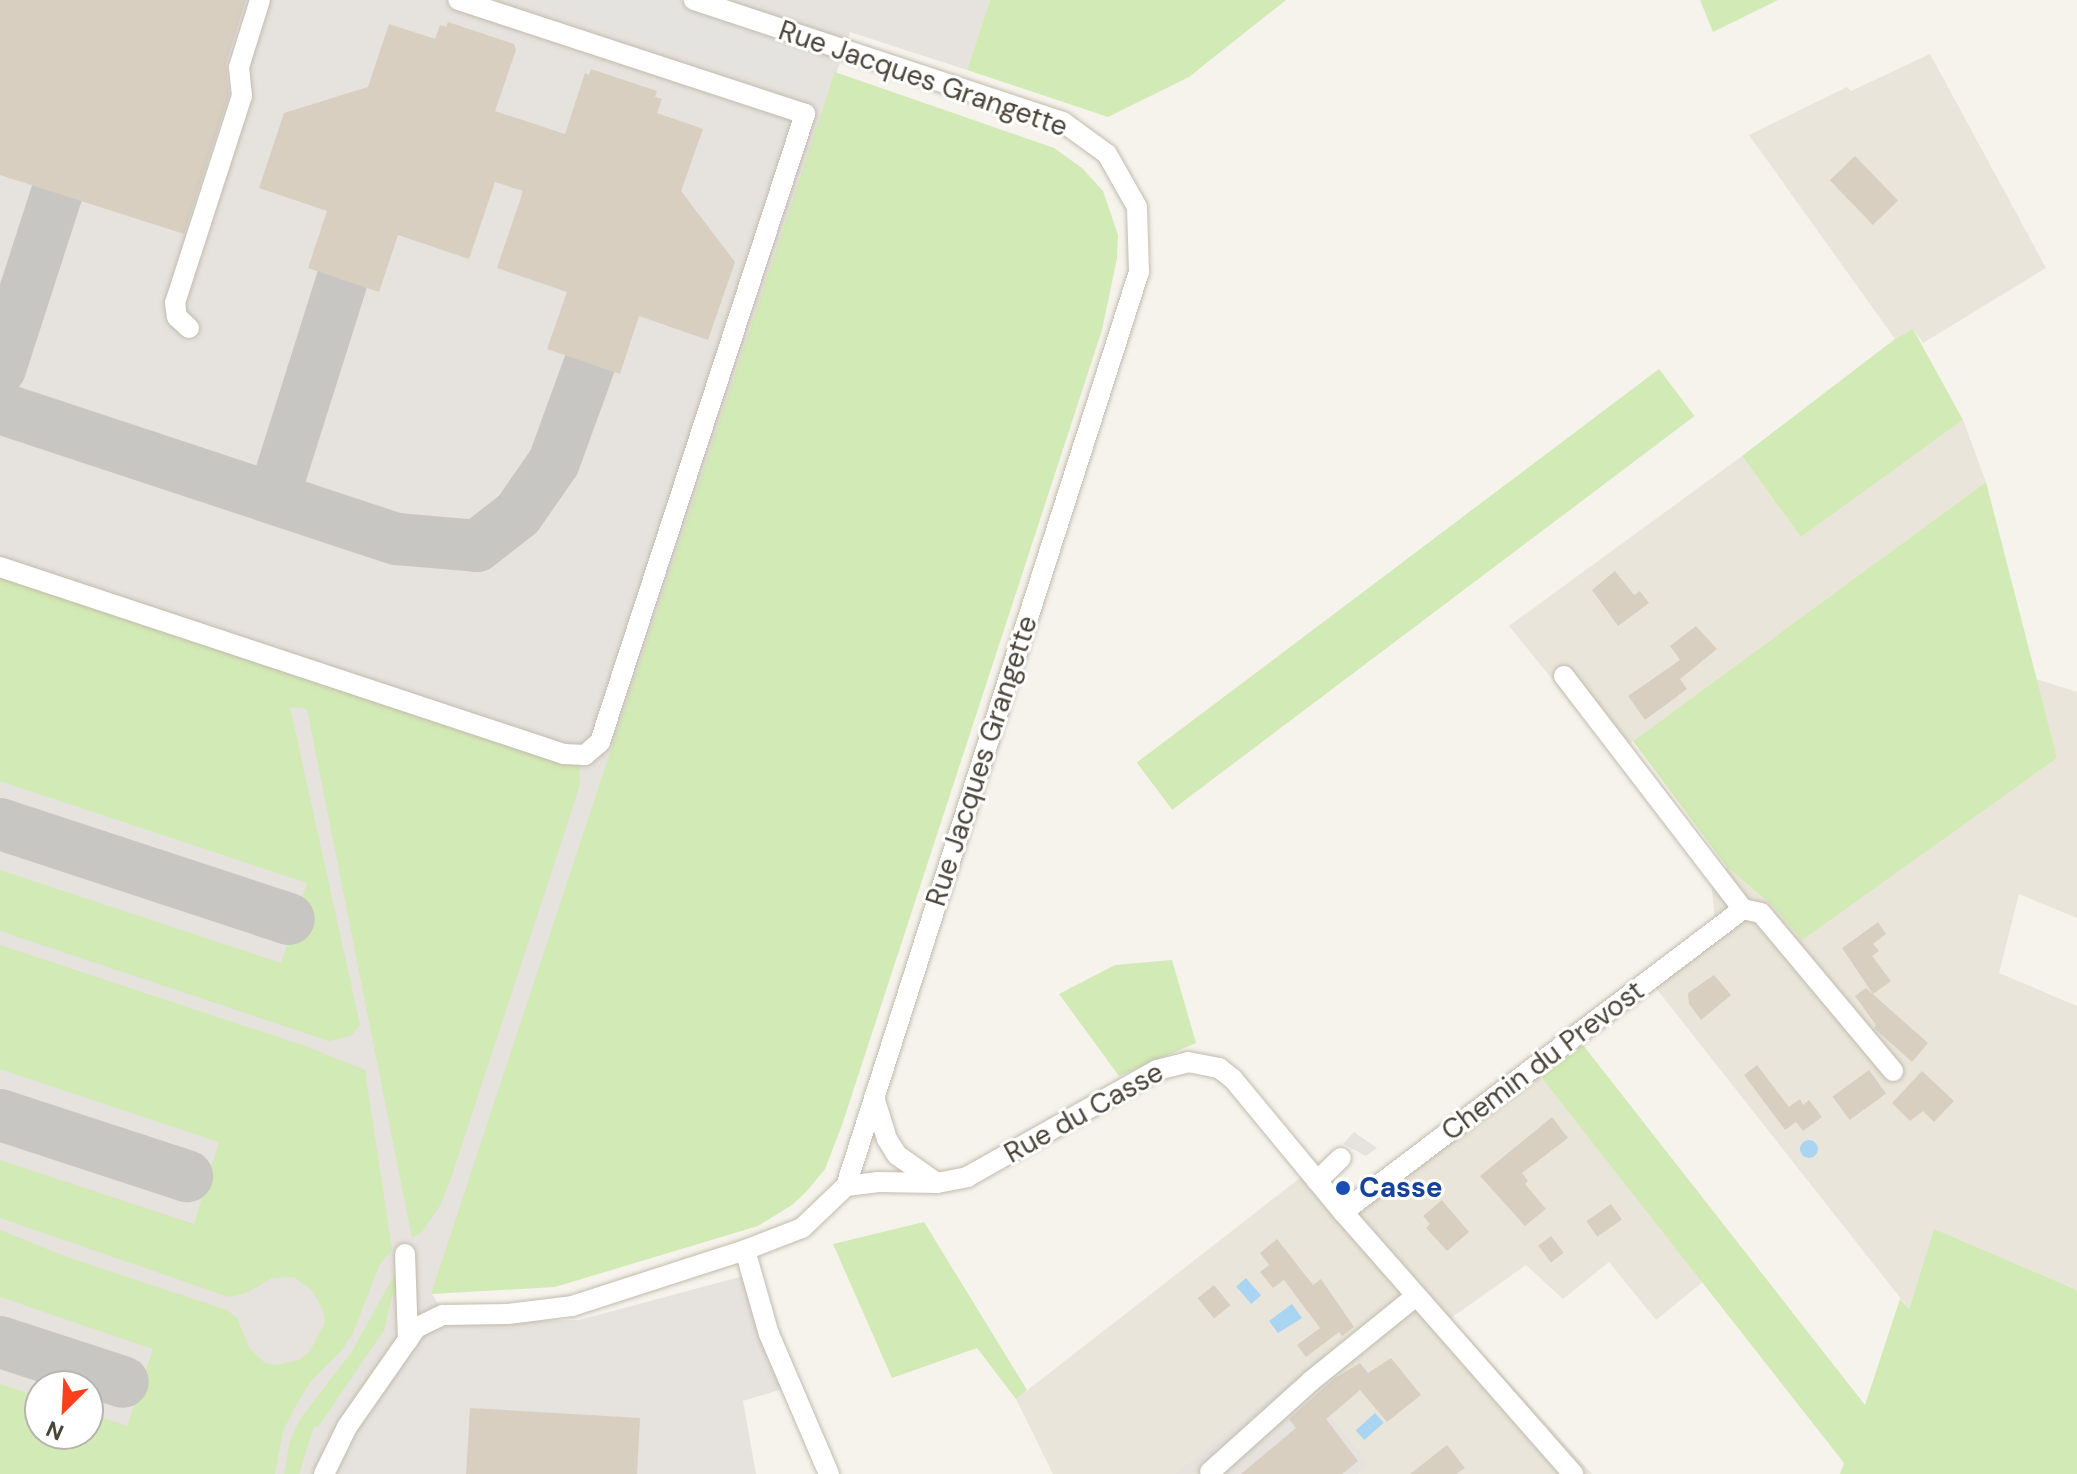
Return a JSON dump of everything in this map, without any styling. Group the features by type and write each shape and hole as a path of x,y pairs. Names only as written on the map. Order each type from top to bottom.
{"street":[{"path":"189,328 177,317 175,303 242,96 239,67 260,0"},
{"path":"0,567 564,754 585,755 600,742 805,114 458,0"},
{"name":"Rue Jacques Grangette","path":"324,1474 347,1427 416,1328 443,1315 508,1314 572,1306 745,1250 802,1228 846,1186 1139,272 1137,207 1107,154 1063,122 694,0"},
{"path":"1564,676 1743,909 1761,913 1893,1071"},
{"name":"Chemin du Prevost","path":"1343,1212 1743,909"},
{"name":"Rue du Casse","path":"846,1186 877,1182 937,1183 967,1177 1157,1070 1188,1062 1219,1068 1233,1079 1343,1212 1573,1474"},
{"path":"874,1097 887,1139 897,1155 937,1183"},
{"path":"1317,1181 1341,1158"},
{"path":"745,1250 769,1334 829,1474"},
{"path":"405,1254 408,1340"},
{"path":"1210,1472 1311,1381 1416,1296"}],"shaded area":[{"path":"0,0 990,0 967,70 850,32 432,1294 450,1323 579,1320 747,1275 782,1389 743,1401 756,1474 0,1474"},
{"path":"524,0 720,0 824,35 804,93"},
{"path":"1930,54 2046,268 1923,343 1913,329 1895,339 1749,135 1847,87 1851,91"},
{"path":"1963,420 1986,482 1614,755 1509,626 1742,456 1801,537"},
{"path":"2036,679 2077,692 2077,918 2019,894 1999,973 2077,1006 2077,1290 1934,1230 1909,1309 1644,973 1715,920 1711,883 1727,867 1773,906 1802,939 2057,758"},
{"path":"1528,1061 1704,1281 1656,1320 1609,1262 1563,1299 1526,1265 1451,1318 1592,1474 1359,1474 1370,1465 1331,1416 1326,1353 1174,1474 1053,1474 1016,1399 1318,1164 1347,1201"},
{"path":"1354,1132 1377,1148 1366,1156 1343,1144"},
{"path":"1326,1353 1358,1393 1331,1416 1370,1465 1359,1474 1174,1474"}],"green space":[{"path":"990,0 1286,0 1189,77 1108,117 967,70"},
{"path":"1700,0 1778,0 1713,32"},
{"path":"835,72 1054,148 1082,168 1103,191 1118,235 1117,258 1102,330 842,1125 825,1169 807,1191 792,1205 758,1226 555,1287 431,1294"},
{"path":"1913,329 1963,420 1801,537 1742,456 1895,339"},
{"path":"1659,369 1695,416 1172,810 1137,763"},
{"path":"1986,482 2057,758 1802,940 1773,906 1727,867 1633,741"},
{"path":"0,573 579,764 580,785 452,1175 441,1204 422,1232 412,1238 307,709 290,707 360,1025 351,1036 329,1041 0,931 0,870 281,963 307,883 0,781"},
{"path":"0,945 305,1046 365,1070 392,1250 380,1264 353,1333 342,1350 310,1382 294,1409 283,1431 275,1474 0,1474 0,1384 24,1392 24,1450 104,1450 104,1418 127,1426 153,1349 0,1297 0,1230 67,1257 227,1310 237,1318 250,1349 265,1363 276,1365 299,1360 310,1351 325,1322 323,1310 312,1290 294,1277 272,1278 246,1293 229,1297 0,1218 0,1160 194,1224 219,1142 0,1069"},
{"path":"1172,960 1196,1043 1119,1076 1059,994 1115,965"},
{"path":"1583,1045 1865,1405 1900,1299 1909,1309 1934,1229 2077,1290 2077,1474 1840,1474 1844,1463 1541,1077"},
{"path":"924,1222 1027,1390 1016,1399 977,1348 892,1378 833,1244"},
{"path":"396,1272 399,1292 392,1296 384,1330 318,1427 314,1426 299,1474 284,1474 290,1440 300,1419 351,1353"}],"water":[{"path":"1805,1140 1813,1140 1818,1149 1816,1156 1805,1158 1800,1153 1800,1145"},
{"path":"1246,1278 1261,1295 1251,1304 1236,1287"},
{"path":"1292,1304 1302,1318 1278,1333 1269,1321"},
{"path":"1375,1413 1384,1423 1364,1440 1356,1430"}],"building":[{"path":"0,0 246,0 226,64 229,95 184,234 0,175"},
{"path":"448,22 514,44 516,50 495,111 565,134 585,73 589,75 591,69 657,91 655,97 662,99 657,113 703,129 681,191 735,262 708,340 639,316 620,374 547,349 567,292 497,268 523,191 495,182 469,259 398,235 379,292 308,268 327,211 259,188 284,113 368,87 389,24 435,39 440,25 446,27"},
{"path":"1855,156 1898,201 1873,225 1830,180"},
{"path":"1615,571 1634,595 1640,591 1649,603 1618,626 1592,590"},
{"path":"1696,626 1717,649 1680,679 1687,689 1645,720 1628,696 1680,660 1670,646"},
{"path":"1878,922 1886,934 1873,944 1879,951 1872,956 1891,981 1873,994 1842,948"},
{"path":"1714,975 1731,995 1701,1020 1689,1004 1688,993"},
{"path":"1866,988 1928,1043 1912,1062 1874,1028 1876,1025 1855,996"},
{"path":"1757,1065 1789,1107 1800,1099 1803,1105 1809,1100 1822,1117 1803,1131 1796,1122 1785,1130 1744,1075"},
{"path":"1869,1070 1886,1093 1850,1120 1833,1096"},
{"path":"1922,1071 1954,1101 1934,1122 1923,1111 1910,1121 1892,1103"},
{"path":"1552,1117 1568,1138 1522,1173 1528,1181 1525,1184 1546,1209 1525,1226 1480,1176"},
{"path":"1442,1200 1469,1232 1447,1251 1426,1228 1430,1224 1423,1216"},
{"path":"1611,1204 1622,1220 1597,1237 1586,1221"},
{"path":"1551,1236 1564,1253 1551,1262 1538,1246"},
{"path":"1277,1239 1313,1285 1321,1279 1354,1327 1342,1336 1339,1332 1306,1357 1297,1345 1320,1328 1284,1280 1273,1288 1260,1272 1269,1265 1260,1253"},
{"path":"1214,1285 1230,1305 1214,1318 1198,1298"},
{"path":"1391,1358 1421,1395 1387,1422 1360,1390 1326,1419 1358,1461 1342,1474 1241,1474 1296,1428 1289,1419 1335,1378 1360,1363 1368,1373"},
{"path":"470,1408 640,1418 637,1474 466,1474"},
{"path":"1447,1445 1465,1468 1456,1474 1410,1474"}],"taxiway":[{"path":"0,369 57,193"},
{"path":"274,496 342,280"},
{"path":"0,408 397,539 477,546 518,514 554,462 590,363"},
{"path":"0,824 289,919"},
{"path":"0,1115 187,1176"},
{"path":"0,1342 123,1382"}],"place":[{"name":"Casse","path":"1343,1188"}]}
